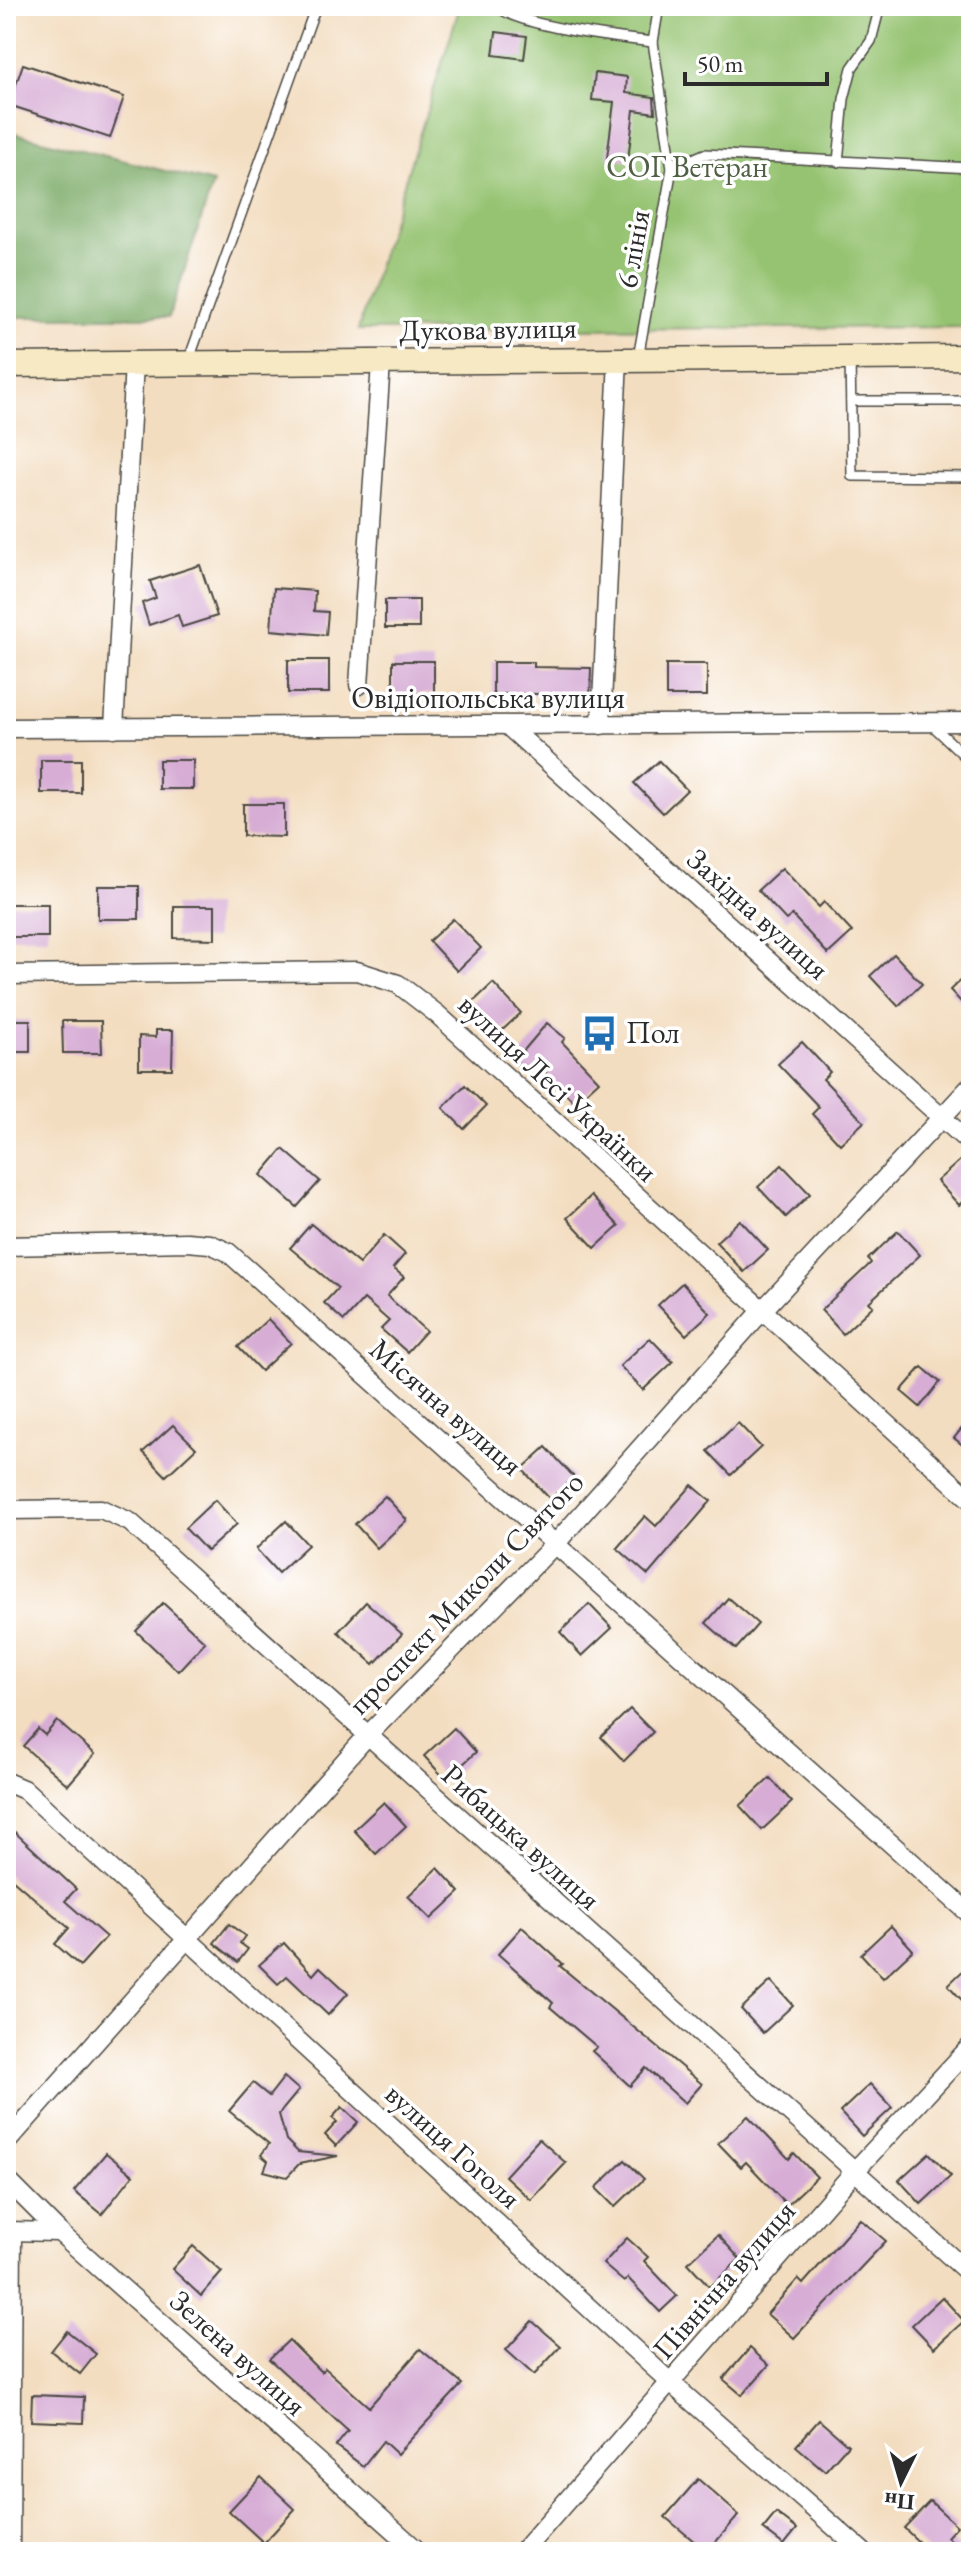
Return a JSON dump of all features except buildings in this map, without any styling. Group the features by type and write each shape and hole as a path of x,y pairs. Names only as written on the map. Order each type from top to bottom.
{"street":[{"name":"Дукова вулиця","path":"6,365 971,357"},
{"path":"601,725 628,358"},
{"path":"114,728 134,363"},
{"path":"359,685 381,363"},
{"name":"Овідіопольська вулиця","path":"6,728 971,722"},
{"name":"Західна вулиця","path":"508,726 971,1144"},
{"name":"вулиця Лесі Українки","path":"6,975 357,971 398,984 437,1014 971,1500"},
{"name":"проспект Миколи Святого","path":"6,2143 367,1736 557,1542 761,1312 971,1086"},
{"name":"Місячна вулиця","path":"6,1246 187,1242 210,1244 228,1252 557,1542 870,1828 971,1915"},
{"name":"Рибацька вулиця","path":"6,1510 101,1509 118,1513 853,2173 971,2275"},
{"name":"вулиця Гоголя","path":"6,1782 25,1790 672,2384 863,2552"},
{"name":"Північна вулиця","path":"522,2552 672,2384 853,2173 971,2046"},
{"name":"Зелена вулиця","path":"6,2179 59,2232 419,2552"},
{"path":"10,2552 9,2231 59,2232"}],"lane":[{"path":"188,362 316,6"},
{"path":"497,6 517,17 614,38 653,42"},
{"name":"6 лінія","path":"628,358 672,168 653,42 659,6"},
{"path":"838,162 844,99 852,68 871,41 880,6"},
{"path":"672,168 704,154 971,168"},
{"path":"850,359 852,476 971,477"},
{"path":"851,401 971,401"},
{"path":"929,722 971,762"}],"green space":[{"name":"СОГ Ветеран","path":"460,6 971,6 971,327 358,330"},
{"path":"6,131 213,183 169,317 6,317"}],"place":[{"name":"Пол","path":"600,1033"}]}
